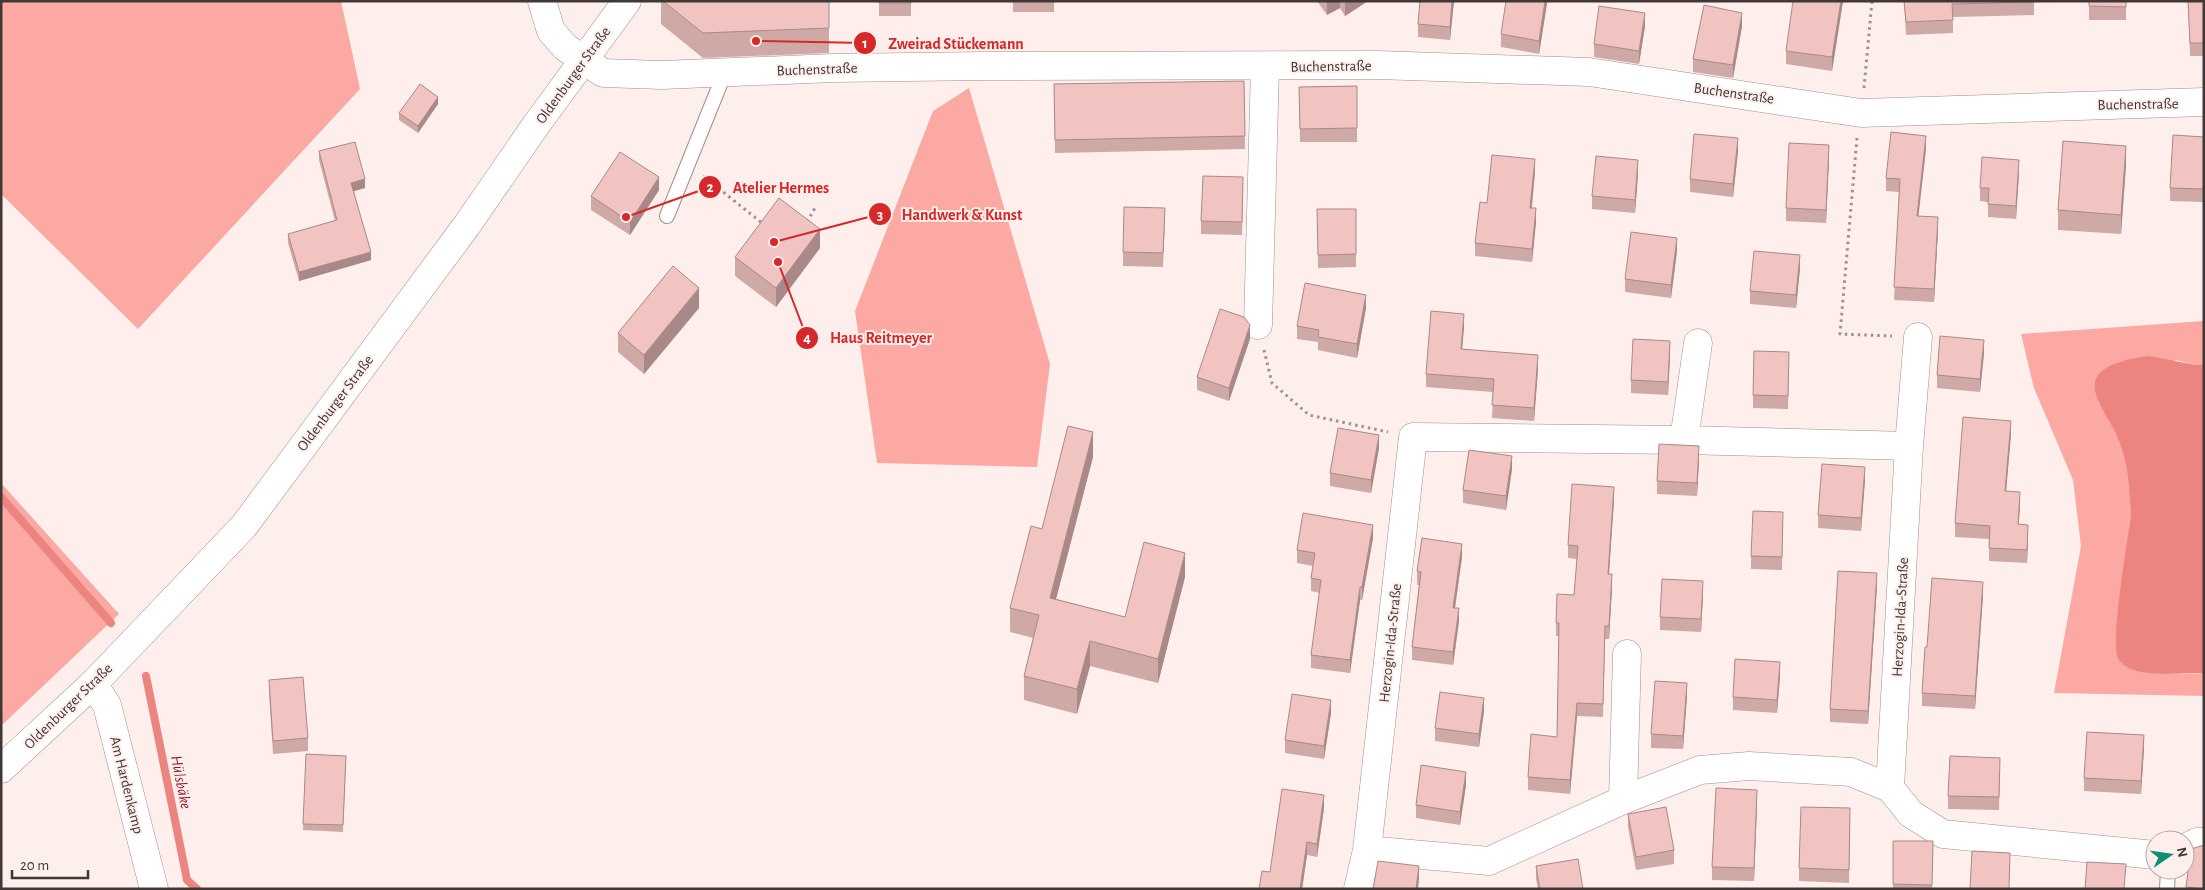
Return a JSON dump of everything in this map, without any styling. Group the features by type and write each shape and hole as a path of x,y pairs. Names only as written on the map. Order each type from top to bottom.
{"street":[{"name":"Buchenstraße","path":"542,1 551,31 565,47 603,73 662,75 985,66 1265,67 1377,65 1589,72 1861,113 2204,102"},
{"name":"Oldenburger Straße","path":"1,768 93,684 244,526 467,225 583,60 627,1"},
{"path":"1258,325 1265,67"},
{"name":"Herzogin-Ida-Straße","path":"1890,788 1909,446 1918,337"},
{"path":"1684,440 1698,344"},
{"path":"1413,437 1684,440 1909,446"},
{"name":"Herzogin-Ida-Straße","path":"1358,889 1367,850 1413,437"},
{"path":"1623,800 1626,654"},
{"name":"Am Hardenkamp","path":"93,684 107,705 154,889"},
{"path":"1367,850 1489,862 1623,800 1700,770 1749,766 1851,772 1890,788 1912,814 1943,834 2145,854"}],"lane":[{"path":"667,216 725,72"}],"path":[{"path":"1872,1 1857,136 1840,334 1918,337"},
{"path":"689,164 766,226"},
{"path":"804,227 815,208"},
{"path":"1258,325 1272,383 1309,415 1413,437"}],"shaded area":[{"path":"1,1 341,1 360,89 138,329 1,194"},
{"path":"969,88 1050,364 1037,467 877,463 855,311 933,111"},
{"path":"2204,321 2204,364 2196,365 2176,360 2098,401 2117,434 2125,456 2129,479 2130,526 2118,620 2163,673 2204,674 2204,696 2054,693 2081,546 2073,480 2034,388 2021,334"},
{"path":"2149,356 2196,365 2204,364 2204,674 2157,674 2133,670 2124,665 2118,658 2116,649 2117,614 2130,522 2130,496 2127,468 2122,448 2101,407 2095,391 2095,384 2101,372 2113,364"},
{"path":"1,483 119,614 1,726"}],"building":[{"path":"663,1 829,1 829,28 703,33"},
{"path":"879,1 911,1 911,3 879,3"},
{"path":"1420,1 1452,1 1450,27 1418,24"},
{"path":"1506,1 1545,1 1539,41 1501,34"},
{"path":"1793,1 1841,1 1832,57 1786,51"},
{"path":"1904,1 2034,2 1952,4 1953,20 1906,22"},
{"path":"2089,1 2126,1 2126,7 2089,6"},
{"path":"2188,1 2204,1 2204,43 2190,43"},
{"path":"1704,5 1742,13 1733,65 1693,59"},
{"path":"1599,6 1645,13 1639,51 1594,44"},
{"path":"1244,81 1245,136 1055,140 1054,84"},
{"path":"420,84 438,97 418,126 399,113"},
{"path":"1357,86 1357,128 1300,129 1299,87"},
{"path":"1891,132 1926,136 1917,216 1938,217 1934,289 1894,287 1900,179 1886,178"},
{"path":"1694,134 1738,138 1733,184 1690,179"},
{"path":"2173,135 2204,137 2204,189 2170,188"},
{"path":"2063,141 2126,146 2121,215 2058,210"},
{"path":"355,142 365,179 351,183 371,252 299,272 288,234 337,220 319,151"},
{"path":"1789,143 1829,145 1826,210 1786,208"},
{"path":"620,152 659,177 630,222 591,196"},
{"path":"1492,155 1535,159 1530,208 1536,208 1532,249 1475,243 1480,202 1487,203"},
{"path":"1596,156 1638,160 1635,200 1592,196"},
{"path":"1982,157 2019,160 2016,206 1988,204 1989,188 1980,188"},
{"path":"1203,176 1243,177 1242,222 1201,221"},
{"path":"779,198 820,229 776,288 735,257"},
{"path":"1124,207 1165,208 1163,253 1123,252"},
{"path":"1317,209 1356,209 1356,254 1318,255"},
{"path":"1631,232 1677,238 1671,285 1625,279"},
{"path":"1754,251 1800,255 1796,295 1750,291"},
{"path":"673,266 699,288 644,355 618,333"},
{"path":"1305,283 1366,295 1357,344 1318,337 1319,330 1297,326"},
{"path":"1220,309 1244,317 1250,325 1229,388 1197,377"},
{"path":"1431,311 1464,314 1461,349 1538,355 1534,408 1492,405 1494,379 1426,374"},
{"path":"1940,336 1984,340 1980,379 1937,375"},
{"path":"1633,339 1670,341 1668,382 1631,380"},
{"path":"1754,351 1789,352 1788,396 1753,395"},
{"path":"1963,417 2011,421 2005,491 2020,492 2018,524 2028,525 2027,550 1989,548 1990,526 1955,523"},
{"path":"1068,426 1093,432 1050,598 1125,617 1144,542 1185,553 1158,659 1090,641 1077,689 1024,676 1039,615 1010,608 1031,526 1042,529"},
{"path":"1338,428 1379,435 1371,480 1330,473"},
{"path":"1659,444 1699,446 1697,483 1657,481"},
{"path":"1469,450 1512,456 1506,496 1463,490"},
{"path":"1822,464 1865,467 1861,518 1818,515"},
{"path":"1572,484 1614,487 1608,574 1612,574 1609,626 1605,626 1603,704 1577,703 1570,780 1528,777 1531,734 1557,737 1559,623 1556,623 1557,594 1574,595 1578,546 1568,545"},
{"path":"1753,511 1783,512 1782,557 1751,556"},
{"path":"1303,513 1373,525 1362,587 1360,587 1350,660 1311,655 1321,580 1311,578 1315,553 1297,550"},
{"path":"1422,538 1462,544 1453,608 1459,608 1453,652 1412,647 1421,572 1417,571"},
{"path":"1838,571 1877,573 1868,711 1830,709"},
{"path":"1932,578 1983,582 1975,696 1922,693"},
{"path":"1662,579 1703,581 1701,619 1660,617"},
{"path":"1735,659 1780,662 1777,700 1733,697"},
{"path":"303,677 308,738 273,741 269,680"},
{"path":"1655,681 1687,683 1683,736 1651,734"},
{"path":"1440,692 1484,698 1479,734 1435,728"},
{"path":"1292,694 1331,700 1324,746 1285,740"},
{"path":"2087,732 2144,735 2141,781 2084,778"},
{"path":"306,754 346,756 343,825 303,824"},
{"path":"1950,756 2000,758 1999,797 1948,796"},
{"path":"1421,765 1466,772 1460,812 1416,805"},
{"path":"1716,788 1757,790 1754,868 1712,867"},
{"path":"1282,789 1324,795 1317,844 1307,842 1300,889 1259,889 1262,871 1270,872"},
{"path":"1666,807 1674,850 1636,857 1628,814"},
{"path":"1801,807 1850,808 1849,870 1799,868"},
{"path":"1893,841 1933,841 1932,885 1893,884"},
{"path":"2204,845 2204,889 2186,887 2187,880 2195,880 2195,848"},
{"path":"1972,851 2010,853 2009,889 1970,889"},
{"path":"1578,859 1583,889 1540,889 1536,866"},
{"path":"1378,861 1419,866 1416,889 1373,889"},
{"path":"2087,862 2126,864 2124,889 2085,889"}],"waterway":[{"name":"Hülsbäke","path":"1,497 111,623"},
{"name":"Hülsbäke","path":"146,676 187,880 197,889"}],"place":[{"name":"Zweirad Stückemann","path":"756,41"},
{"name":"Atelier Hermes","path":"626,217"},
{"name":"Handwerk & Kunst","path":"774,242"},
{"name":"Haus Reitmeyer","path":"778,262"}]}
